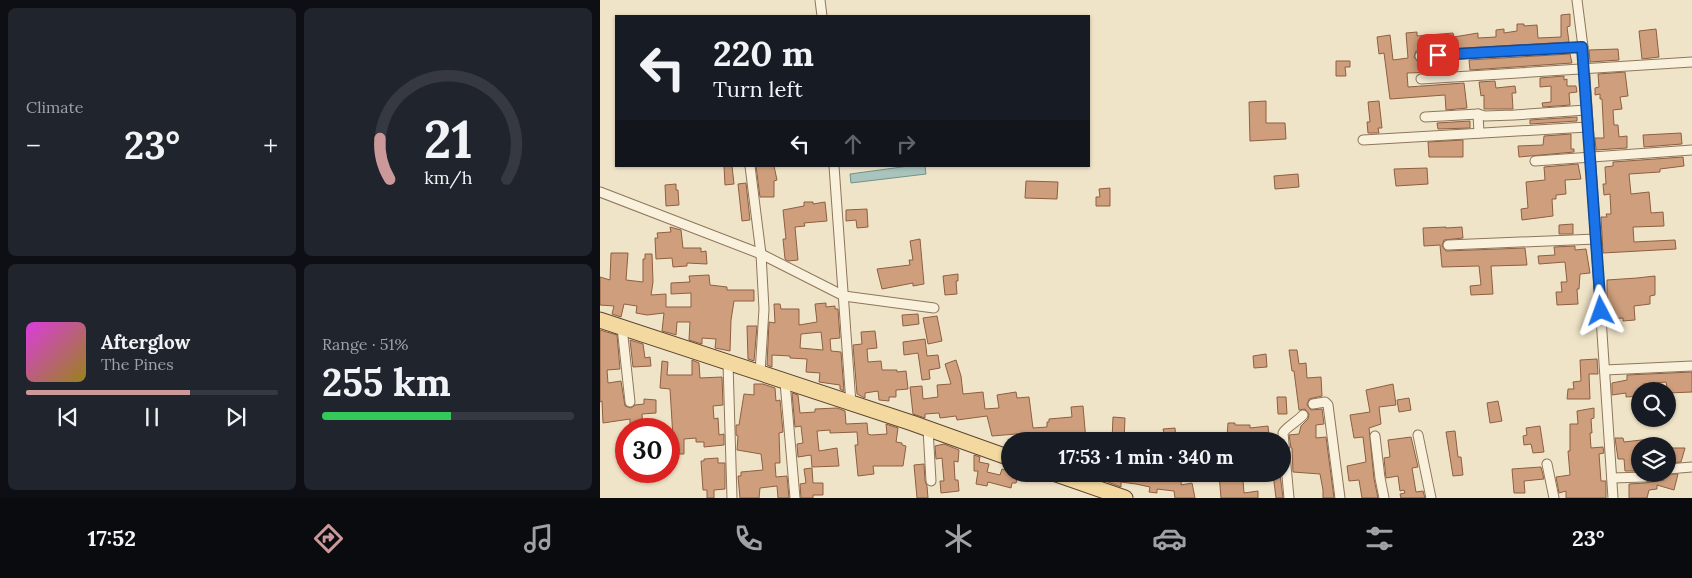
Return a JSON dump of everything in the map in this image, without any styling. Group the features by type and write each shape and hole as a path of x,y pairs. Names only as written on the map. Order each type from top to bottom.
{"main road":[{"path":"600,320 1001,455"},
{"path":"1079,482 1125,498"}],"street":[{"path":"820,0 822,15"},
{"path":"1577,0 1584,68 1613,498"},
{"path":"1420,56 1582,47"},
{"path":"1421,79 1692,62"},
{"path":"1425,117 1478,114 1485,116 1514,115 1586,110"},
{"path":"1478,114 1479,134"},
{"path":"1363,140 1587,127"},
{"path":"1535,161 1692,150"},
{"path":"750,167 761,254 764,309 760,374"},
{"path":"834,167 851,404"},
{"path":"600,192 761,254 844,296 934,308"},
{"path":"1448,245 1596,239"},
{"path":"622,327 630,402"},
{"path":"728,363 732,498"},
{"path":"1605,370 1692,366"},
{"path":"785,382 795,498"},
{"path":"1313,404 1325,402 1328,405 1340,498"},
{"path":"1289,498 1283,433 1285,429 1292,426 1303,415"},
{"path":"928,429 931,481"},
{"path":"1418,435 1430,498"},
{"path":"1375,436 1384,498"},
{"path":"1547,464 1554,498"},
{"path":"1676,469 1692,468"},
{"path":"1612,478 1631,477"}],"water":[{"path":"902,167 925,167 926,174 851,183 850,174"}],"building":[{"path":"1570,14 1570,26 1567,27 1569,42 1416,51 1414,57 1418,62 1454,60 1454,64 1440,65 1441,72 1407,73 1408,87 1464,83 1467,108 1446,110 1445,95 1390,99 1384,53 1379,54 1377,37 1390,35 1393,60 1408,58 1406,33 1417,32 1417,36 1453,33 1454,37 1478,33 1478,38 1496,37 1496,30 1504,29 1504,33 1517,31 1517,24 1524,24 1524,26 1537,25 1538,38 1561,37 1561,15"},
{"path":"1656,29 1659,57 1642,59 1639,31"},
{"path":"1618,49 1619,60 1590,62 1589,50"},
{"path":"1570,54 1572,63 1470,70 1469,60"},
{"path":"1336,61 1350,61 1350,67 1345,67 1346,76 1336,76"},
{"path":"1625,72 1628,96 1620,97 1622,109 1613,110 1614,125 1618,125 1619,137 1627,136 1627,148 1596,150 1595,138 1604,138 1602,99 1600,99 1600,94 1595,95 1595,88 1599,87 1598,74"},
{"path":"1564,76 1564,80 1567,79 1567,86 1576,86 1577,92 1569,93 1570,105 1543,107 1542,103 1551,102 1551,86 1540,87 1540,78"},
{"path":"1495,81 1496,88 1515,86 1516,93 1512,93 1513,109 1484,109 1484,95 1481,96 1479,82"},
{"path":"1266,101 1266,123 1285,123 1286,139 1250,141 1249,102"},
{"path":"1379,101 1382,128 1378,128 1379,133 1368,133 1367,122 1370,122 1368,102"},
{"path":"1577,117 1577,121 1530,124 1530,120"},
{"path":"1470,121 1470,128 1438,129 1437,123"},
{"path":"1681,133 1682,144 1644,147 1643,135"},
{"path":"1571,134 1571,149 1574,149 1574,152 1519,157 1518,146 1543,145 1544,136"},
{"path":"1463,140 1463,157 1429,157 1428,142"},
{"path":"1683,157 1684,166 1660,169 1660,172 1629,174 1631,194 1649,192 1651,213 1663,212 1664,226 1633,227 1634,242 1675,240 1676,249 1603,253 1601,217 1607,217 1606,214 1611,214 1610,194 1604,195 1603,184 1606,184 1605,167 1613,166 1613,162"},
{"path":"1578,164 1581,179 1565,180 1566,194 1556,195 1556,199 1552,199 1553,216 1522,220 1521,209 1528,208 1526,182 1545,180 1544,167"},
{"path":"724,167 732,167 734,184 725,185"},
{"path":"756,167 774,167 777,180 774,181 774,197 760,197"},
{"path":"1427,168 1428,184 1396,186 1394,169"},
{"path":"1298,174 1299,187 1275,189 1274,176"},
{"path":"1026,181 1058,182 1057,199 1025,198"},
{"path":"746,183 750,220 742,221 738,184"},
{"path":"676,184 679,205 666,206 665,185"},
{"path":"1110,188 1110,206 1096,206 1096,197 1100,197 1099,189"},
{"path":"804,202 813,202 813,204 825,202 827,221 804,223 805,226 795,227 798,260 788,261 785,259 783,239 786,239 783,210 804,206"},
{"path":"867,209 868,227 857,228 856,220 846,221 846,210"},
{"path":"1573,224 1573,234 1559,234 1559,225"},
{"path":"670,227 681,230 683,248 701,248 701,252 706,251 707,264 687,263 687,266 673,267 672,258 656,259 655,238 658,238 657,233 671,232"},
{"path":"1462,227 1463,238 1444,240 1442,246 1446,251 1525,248 1527,265 1491,266 1493,294 1471,295 1470,286 1481,285 1479,266 1442,267 1440,245 1424,246 1423,228"},
{"path":"920,239 924,284 913,286 913,283 882,289 877,269 910,265 909,260 913,260 910,241"},
{"path":"1575,246 1575,250 1586,249 1590,273 1580,274 1579,289 1577,289 1578,304 1557,305 1556,292 1562,292 1561,282 1567,282 1565,262 1539,264 1538,256 1555,255 1554,247"},
{"path":"611,253 628,253 626,280 643,282 643,259 645,259 645,254 652,254 653,282 651,295 666,294 666,307 691,307 691,293 671,294 671,283 690,282 689,276 709,275 710,285 727,287 727,290 754,290 754,301 734,301 730,351 715,348 716,339 702,338 702,344 689,340 690,322 677,322 676,335 662,331 664,313 647,315 636,313 637,306 624,304 621,317 612,314 614,306 600,305 600,277 610,280"},
{"path":"958,274 958,281 956,281 957,294 945,295 943,276"},
{"path":"1655,276 1655,295 1650,296 1650,304 1634,306 1635,320 1623,321 1623,318 1610,319 1609,308 1607,308 1607,280"},
{"path":"826,303 826,307 835,306 835,309 838,309 840,338 830,339 831,351 841,352 844,391 840,389 840,385 819,382 820,373 806,372 807,359 772,355 772,367 767,365 769,322 775,323 774,304 780,304 781,309 799,309 799,325 817,322 815,304","holes":["821,332 823,350 800,348 801,334"]},
{"path":"918,314 919,324 903,326 902,315"},
{"path":"937,316 942,341 928,344 923,318"},
{"path":"747,326 757,326 754,361 748,359"},
{"path":"600,330 617,335 620,369 607,370 608,383 621,381 625,406 631,408 635,405 644,404 644,399 656,400 656,413 642,414 642,418 615,418 615,421 603,423 602,401 600,402"},
{"path":"875,331 877,348 867,349 868,362 881,361 882,370 906,371 908,389 896,390 896,397 889,397 889,401 879,400 878,391 865,393 865,398 857,394 853,345 862,344 861,332"},
{"path":"925,339 927,356 938,355 940,368 929,370 930,379 922,380 918,353 904,355 903,342"},
{"path":"630,340 643,344 645,358 650,357 651,366 633,367"},
{"path":"1289,350 1297,350 1299,364 1306,363 1307,378 1321,377 1322,396 1309,399 1307,405 1311,410 1322,409 1324,424 1316,425 1316,438 1326,437 1334,498 1323,498 1320,474 1293,472 1291,435 1299,434 1301,426 1308,419 1309,414 1305,409 1299,410 1294,371 1292,371"},
{"path":"1266,354 1267,367 1254,368 1253,356"},
{"path":"1597,359 1598,374 1589,374 1590,399 1567,399 1568,389 1574,389 1573,382 1581,381 1580,360"},
{"path":"692,360 699,363 700,378 722,377 723,405 713,406 714,419 718,418 719,435 724,434 724,445 704,447 704,442 696,442 696,438 684,439 684,454 680,454 680,418 672,418 670,389 660,388 662,361 668,362 667,375 692,375"},
{"path":"956,360 961,376 963,394 983,392 985,409 999,408 997,395 1016,392 1017,398 1029,397 1033,428 1047,427 1049,419 1072,417 1071,407 1083,406 1085,432 1001,432 1001,435 992,436 987,416 957,420 956,416 940,418 939,413 925,414 925,418 913,414 910,387 922,386 923,399 938,397 937,385 951,384 945,364"},
{"path":"1692,372 1692,392 1676,393 1676,382 1631,382 1631,397 1626,397 1626,393 1612,395 1612,383 1627,380 1627,375"},
{"path":"754,384 763,384 775,388 776,401 780,400 783,432 779,433 780,463 775,463 776,477 787,476 789,498 778,498 777,486 760,488 759,498 740,498 738,476 741,476 741,472 763,470 761,454 737,450 738,436 736,435 736,425 739,425 744,394 754,395"},
{"path":"1393,384 1396,405 1379,407 1381,424 1369,428 1374,479 1378,498 1362,498 1359,480 1349,481 1347,466 1366,462 1363,437 1354,438 1350,415 1370,412 1366,390"},
{"path":"792,393 798,395 800,413 815,412 815,409 837,408 845,411 846,424 867,423 868,434 871,435 887,434 886,424 898,428 896,442 906,446 903,466 873,466 874,474 858,476 855,445 858,445 857,432 830,433 830,430 817,431 819,451 837,448 839,466 812,467 811,455 798,457 797,444 803,443 801,426 795,427"},
{"path":"1277,397 1286,397 1287,414 1278,414"},
{"path":"1409,398 1411,410 1399,412 1397,400"},
{"path":"1498,401 1502,421 1490,423 1487,403"},
{"path":"1594,408 1594,418 1591,419 1591,448 1603,447 1604,453 1599,454 1601,481 1606,481 1606,498 1566,498 1566,491 1559,493 1556,477 1570,475 1568,451 1570,451 1570,424 1578,424 1577,411"},
{"path":"1113,417 1125,418 1124,432 1112,432"},
{"path":"1228,423 1235,423 1235,425 1250,425 1250,428 1268,426 1269,432 1227,432"},
{"path":"1540,426 1544,452 1533,453 1531,444 1524,445 1523,436 1527,435 1526,428"},
{"path":"1175,428 1175,432 1164,432 1163,429"},
{"path":"1455,431 1458,457 1461,457 1463,475 1453,476 1446,432"},
{"path":"1411,437 1418,467 1412,468 1416,492 1423,491 1425,498 1401,498 1400,494 1405,493 1404,490 1400,491 1398,476 1386,478 1384,458 1390,457 1388,440"},
{"path":"1615,438 1623,438 1624,442 1631,441 1631,471 1625,471 1624,459 1618,459"},
{"path":"944,444 959,450 958,462 954,461 955,480 958,480 959,491 941,493 940,481 944,481 942,458 936,459 935,446"},
{"path":"1676,448 1685,448 1681,462 1676,462"},
{"path":"974,455 980,457 979,462 989,464 987,472 1000,475 1001,472 1001,482 1016,482 1012,483 1011,488 988,482 987,486 976,484 978,471 974,471"},
{"path":"718,458 718,463 725,463 725,489 714,490 714,498 707,498 707,490 703,490 701,461"},
{"path":"924,464 928,498 917,498 914,465"},
{"path":"1541,467 1544,479 1524,481 1525,493 1514,493 1512,469"},
{"path":"812,468 813,483 823,483 823,495 813,495 813,498 801,498 800,484 806,483 804,469"},
{"path":"1108,482 1121,482 1121,487"},
{"path":"1121,482 1181,482 1181,485 1192,483 1195,498 1175,498 1174,491 1157,489 1157,493 1149,492 1150,487"},
{"path":"1220,482 1243,482 1244,493 1258,491 1258,498 1221,498"},
{"path":"1274,482 1281,482 1283,498 1276,498"},
{"path":"1676,482 1674,490 1657,485 1657,489 1649,490 1647,498 1629,498 1629,484"}],"route":[{"path":"1438,55 1582,47 1601,311"}]}
